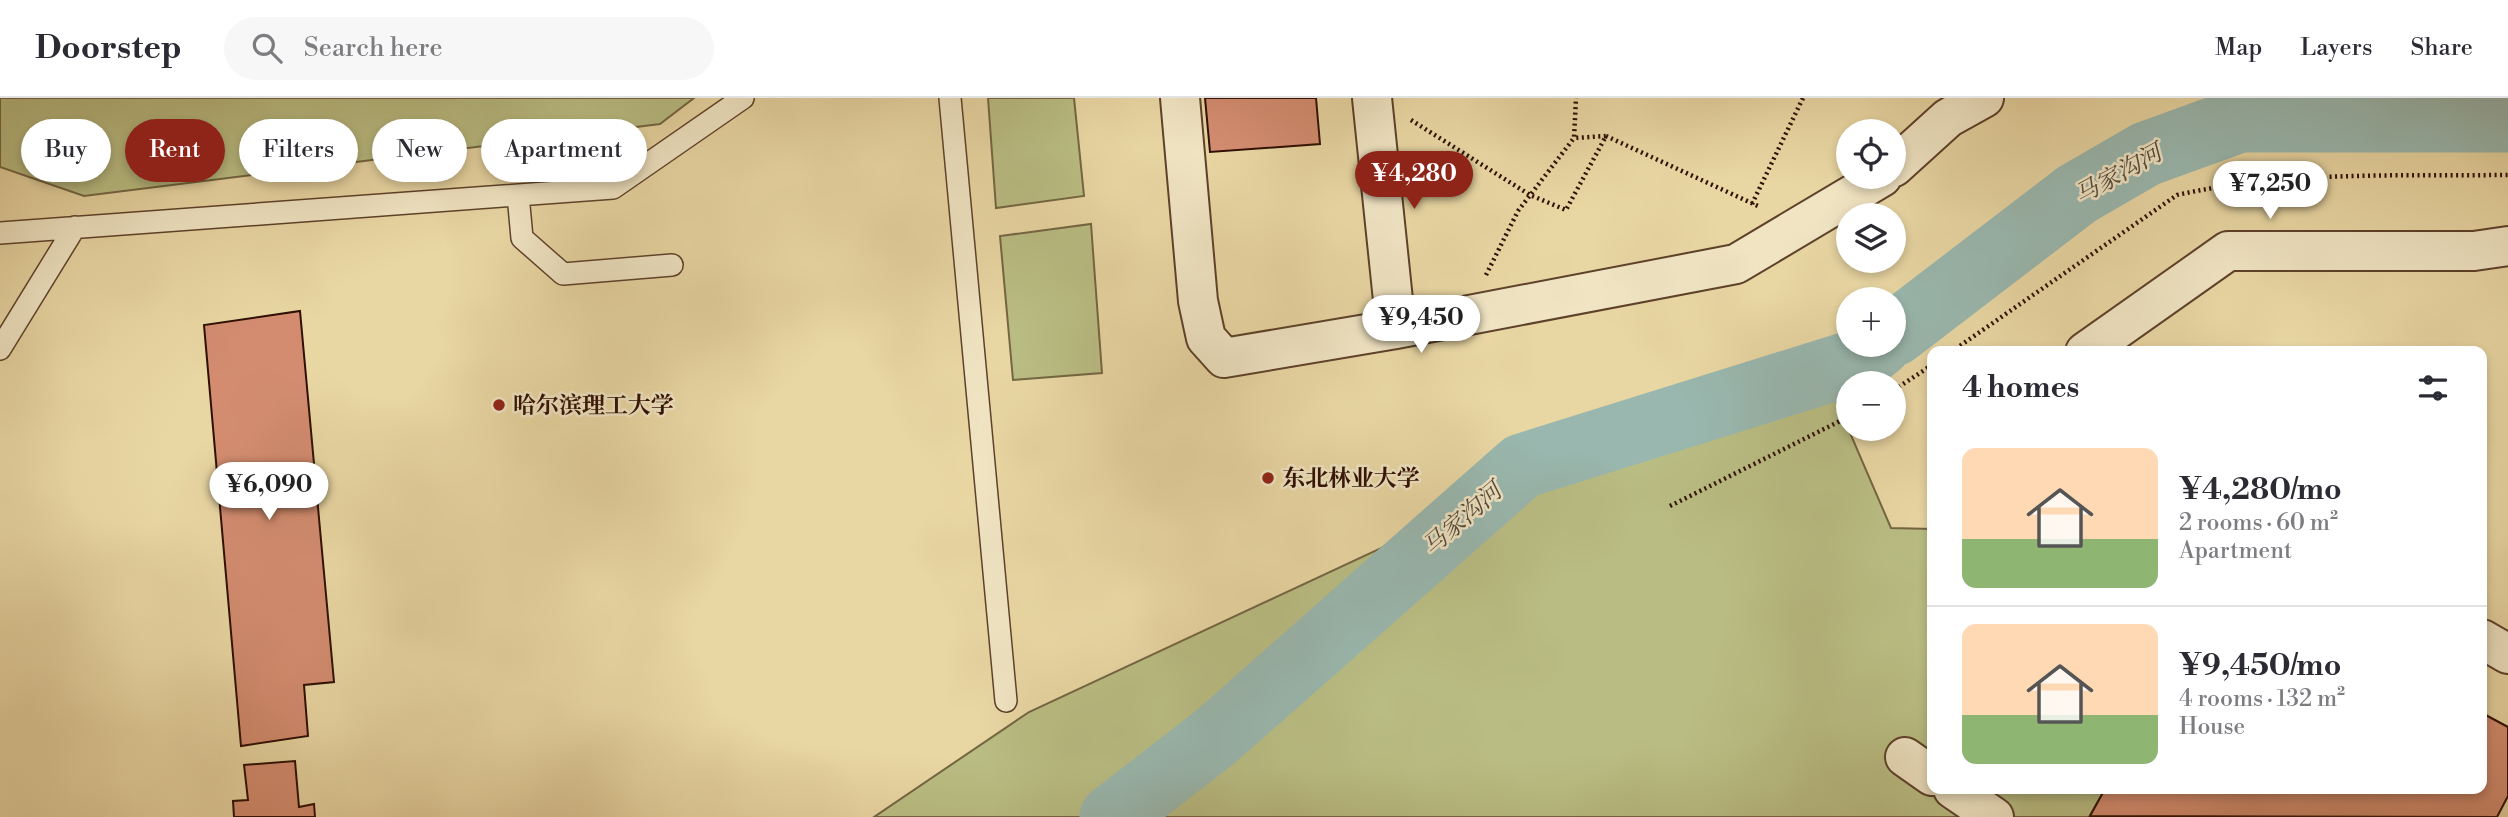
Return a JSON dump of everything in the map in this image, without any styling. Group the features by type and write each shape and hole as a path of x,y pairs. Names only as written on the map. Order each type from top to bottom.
{"street":[{"path":"1180,98 1198,301 1206,338 1224,358 1396,329 1737,264 1862,189"},
{"path":"1906,154 1947,108 1984,98"},
{"path":"1387,106 1396,329"},
{"path":"2093,346 2228,251 2474,251 2508,246"},
{"path":"2487,642 2508,654"},
{"path":"1960,794 1994,817"}],"lane":[{"path":"0,233 613,188 743,98"},
{"path":"950,98 1006,701"},
{"path":"518,195 522,238 563,274 671,265"},
{"path":"0,349 75,227"}],"path":[{"path":"1465,316 1518,211 1574,138 1576,98"},
{"path":"1752,204 1803,98"},
{"path":"1387,106 1530,195 1566,210 1606,136"},
{"path":"1574,138 1606,136 1801,226"},
{"path":"1906,382 1927,368"},
{"path":"1670,506 1836,423"}],"green space":[{"path":"0,98 694,98 660,124 647,126 647,119 481,119 481,146 467,148 467,119 372,119 372,160 358,162 358,119 239,119 239,177 225,178 225,119 125,119 125,182 196,182 84,196 43,182 111,182 111,119 21,119 21,174 0,167"},
{"path":"988,98 1074,98 1084,196 996,208"},
{"path":"1091,224 1102,373 1013,380 1000,236"},
{"path":"1813,347 1836,400 1836,441 1854,441 1891,528 1927,529 1927,794 2102,794 2089,817 874,817 1029,712"}],"building":[{"path":"1205,98 1316,98 1320,144 1210,152"},
{"path":"300,311 334,682 304,685 308,736 241,746 204,325"},
{"path":"2487,716 2508,727 2508,796 2497,817 2090,816 2102,794 2487,794"},
{"path":"295,761 299,807 314,804 315,817 234,817 233,801 248,800 244,765"}],"waterway":[{"name":"马家沟河","path":"1906,325 2077,194 2146,154 2240,120 2508,120"},
{"name":"马家沟河","path":"1112,817 1214,738 1522,466 1858,361 1863,357"}],"place":[{"name":"哈尔滨理工大学","path":"499,405"},
{"name":"东北林业大学","path":"1268,478"}]}
